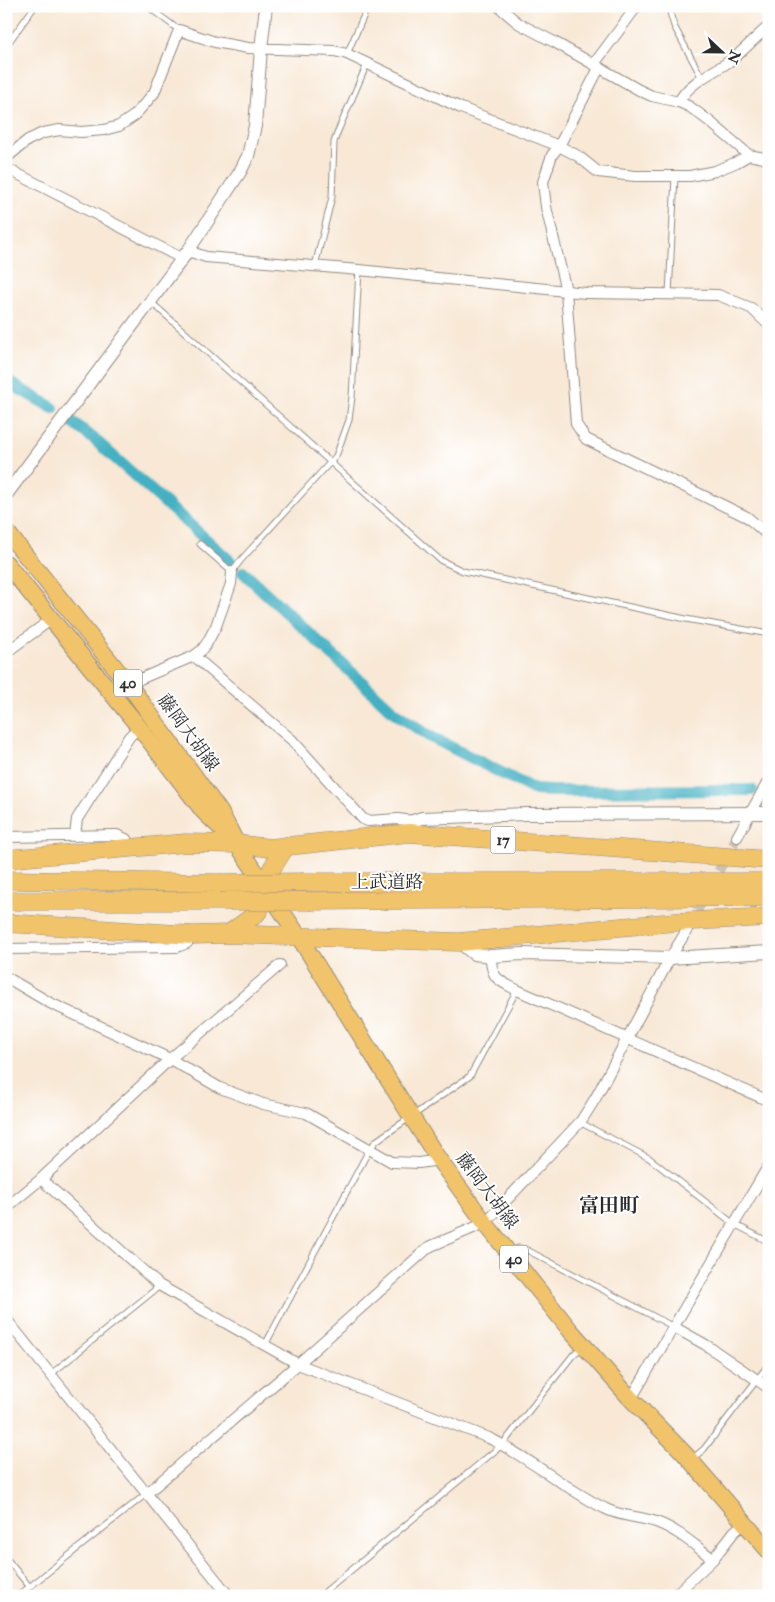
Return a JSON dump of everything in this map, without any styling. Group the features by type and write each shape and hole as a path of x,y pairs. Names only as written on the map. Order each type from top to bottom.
{"highway":[{"name":"17","path":"6,859 186,843 237,844 270,848 411,827 769,860"},
{"path":"228,934 254,915 269,892 272,868 286,846"},
{"name":"上武道路","path":"6,880 220,883 769,882"},
{"name":"上武道路","path":"6,900 312,901 769,897"},
{"path":"6,923 193,935 228,934 459,942 675,922 769,917"}],"main road":[{"name":"藤岡大胡線","path":"6,530 130,685 220,812 237,844 299,937 439,1160 485,1223 631,1400 690,1461 769,1551"},
{"name":"藤岡大胡線","path":"6,563 139,727 204,812 237,844"}],"street":[{"path":"6,495 185,255 231,188 248,156 252,140 257,111 266,6"},
{"path":"498,6 518,23 652,96 679,102 709,121 749,155 769,159"},
{"path":"636,6 596,66 559,146 552,155 543,182 546,207 566,291 576,424 586,438 747,517 769,536"},
{"path":"679,102 683,95 702,79 734,58 769,26"},
{"path":"6,158 28,140 43,132 104,130 119,126 134,116 154,93 179,30 215,42 261,49 334,51 347,54 461,108 559,146 578,156 598,172 635,176 690,176 715,171 738,162 749,155"},
{"path":"6,168 185,255 586,293 718,295 751,308 769,325"},
{"path":"130,685 194,656 202,650 211,636 231,584 232,572"},
{"path":"6,654 52,619"},
{"path":"194,656 292,740 363,819 368,821 398,819 411,827 422,818 526,814 769,813"},
{"path":"75,836 76,819 130,737 139,727"},
{"path":"737,837 769,780"},
{"path":"6,837 117,835 126,839 129,849"},
{"path":"146,1494 298,1364 429,1246 485,1223 581,1121 595,1099 670,958 687,930"},
{"path":"6,949 177,947 187,943 193,935"},
{"path":"459,942 474,954 491,956 522,954 670,958 769,952"},
{"path":"491,956 493,975 498,980 517,990 769,1101"},
{"path":"6,1208 41,1179 170,1059 280,965"},
{"path":"6,977 50,1003 170,1059 220,1088 264,1104 306,1112 392,1162 419,1163 439,1160"},
{"path":"631,1400 769,1165"},
{"path":"41,1179 160,1284 298,1364 502,1444 606,1510 655,1522 678,1531 713,1559"},
{"path":"6,1319 229,1596"},
{"path":"674,1327 769,1388"},
{"path":"674,1596 713,1559 734,1532 744,1523"}],"lane":[{"path":"6,46 36,6"},
{"path":"147,6 179,30"},
{"path":"347,54 368,6"},
{"path":"668,6 674,26 702,79"},
{"path":"315,266 332,197 334,142 367,64"},
{"path":"669,294 675,177"},
{"path":"200,544 232,572 336,456 349,420 352,397 359,270"},
{"path":"150,302 440,560 463,572 686,619 769,634"},
{"path":"265,1345 369,1150 376,1141 470,1076 517,990"},
{"path":"581,1121 585,1125 649,1158 734,1224 769,1242"},
{"path":"509,1254 518,1248 525,1249 674,1327"},
{"path":"50,1374 160,1284"},
{"path":"320,1596 502,1444 573,1355 584,1345"},
{"path":"690,1461 704,1449 769,1364"},
{"path":"18,1596 146,1494"},
{"path":"6,1558 30,1586"}],"waterway":[{"path":"6,381 53,408"},
{"path":"71,421 95,440 230,561"},
{"path":"243,572 394,712 429,736 535,790 752,790"}],"tunnel":[{"path":"690,924 737,837"}],"district":[{"name":"富田町","path":"609,1205"}]}
